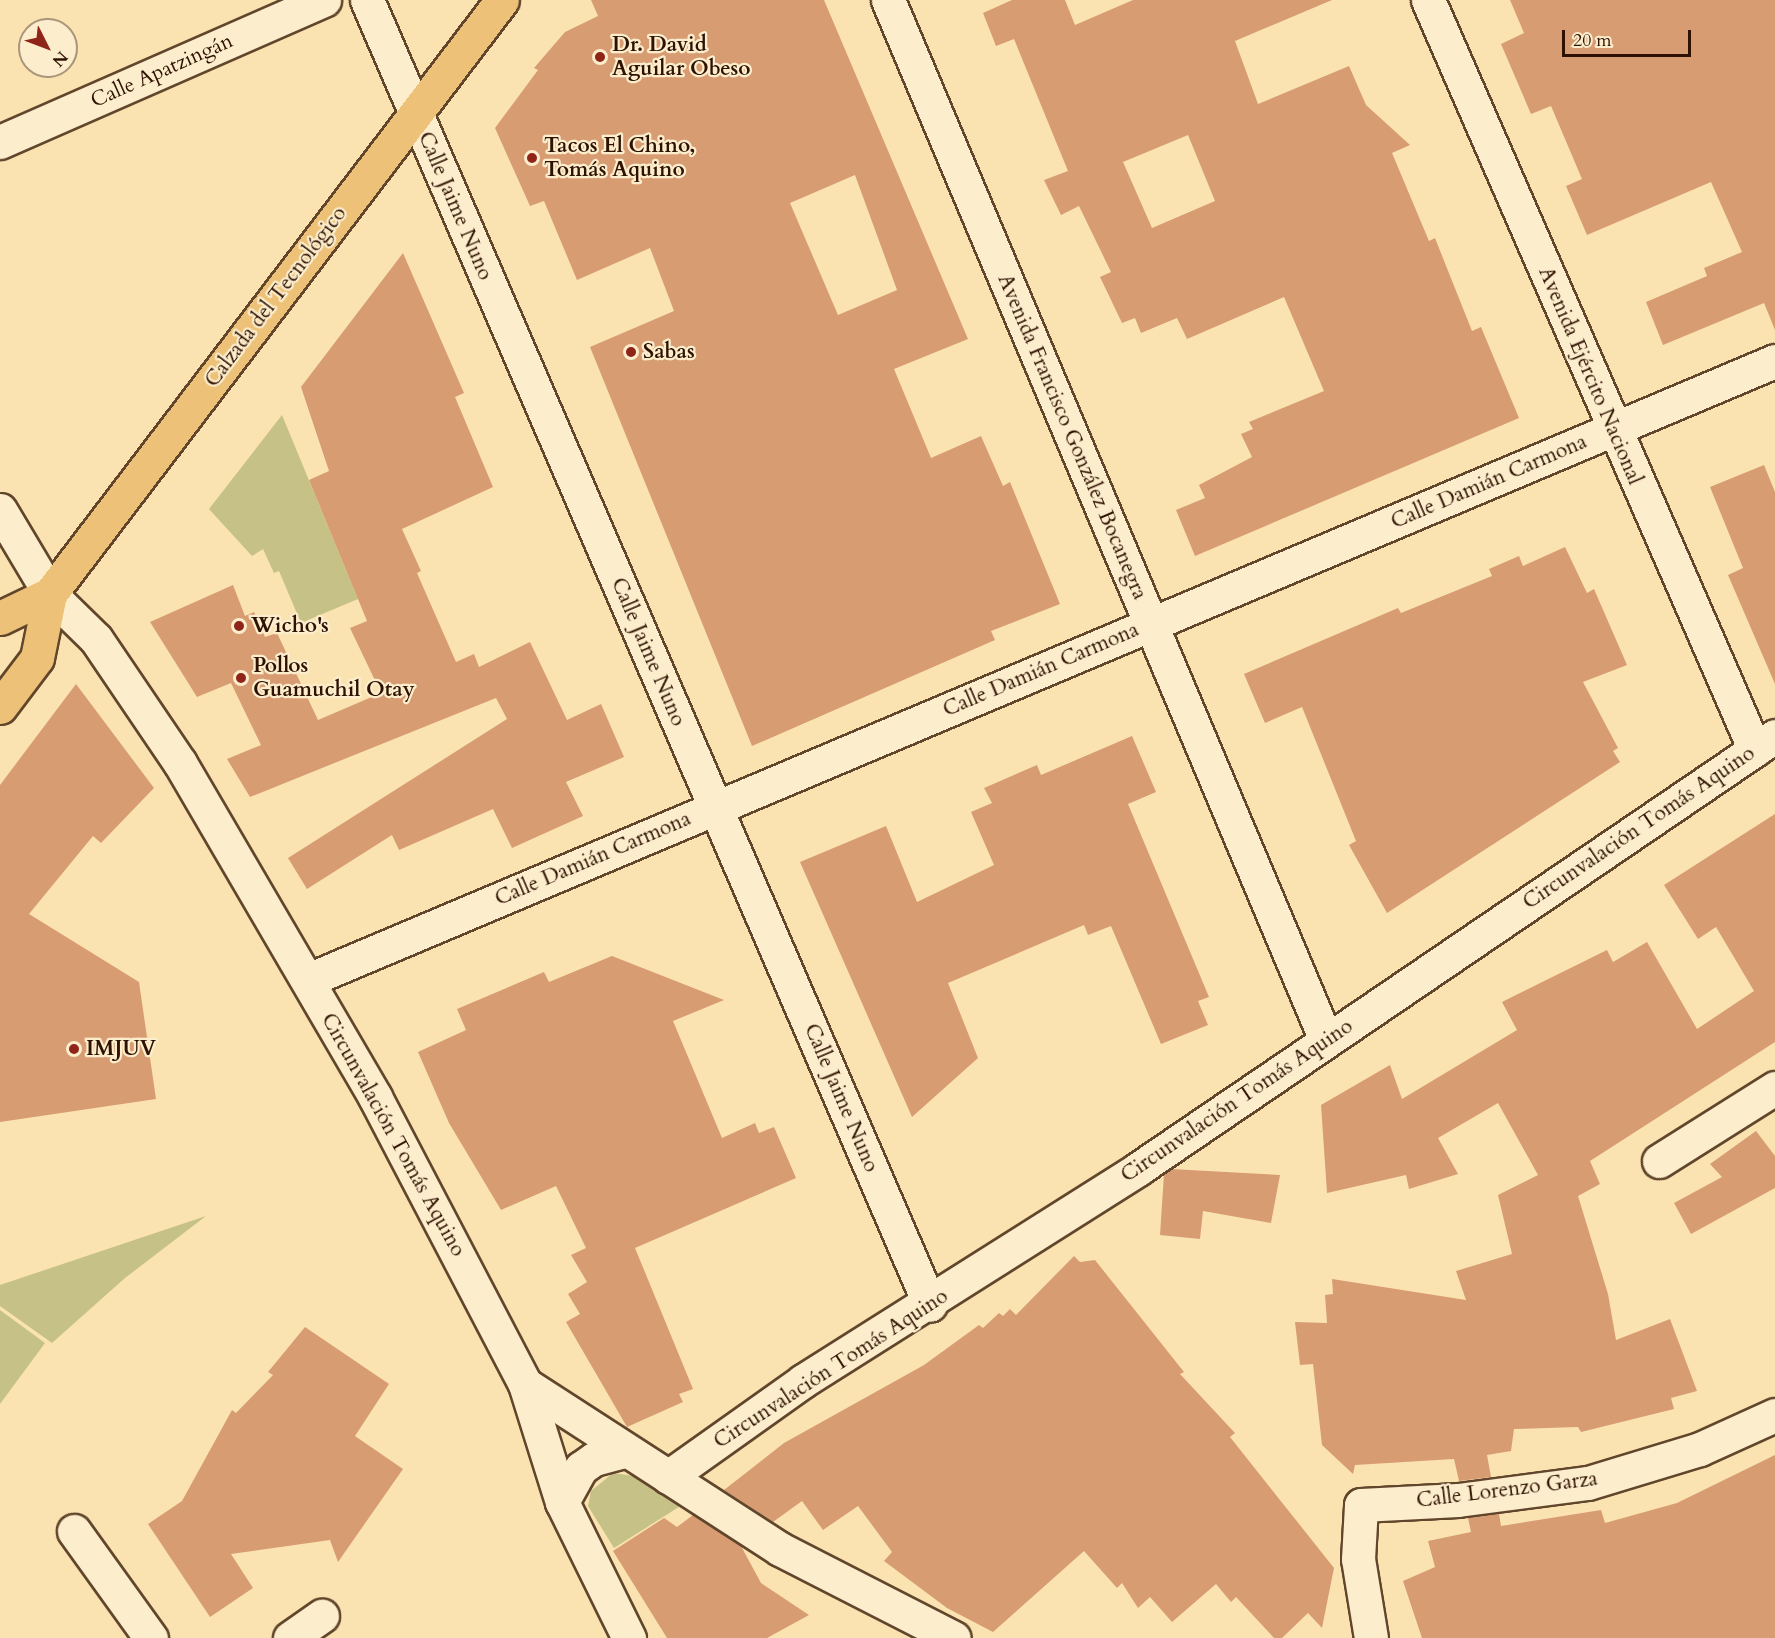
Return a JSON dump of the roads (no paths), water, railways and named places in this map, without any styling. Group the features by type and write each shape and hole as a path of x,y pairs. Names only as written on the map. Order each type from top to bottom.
{"main road":[{"name":"Calzada del Tecnológico","path":"0,707 37,658 50,594 502,0"},
{"name":"Calzada del Tecnológico","path":"0,618 50,594"}],"street":[{"name":"Calle Apatzingán","path":"0,142 324,0"},
{"name":"Calle Jaime Nuno","path":"367,0 930,1305"},
{"name":"Avenida Francisco González Bocanegra","path":"888,0 1326,1040"},
{"name":"Avenida Ejército Nacional","path":"1428,0 1612,430 1765,743"},
{"name":"Calle Damián Carmona","path":"308,980 1775,361"},
{"name":"Circunvalación Tomás Aquino","path":"0,510 50,594 96,639 180,763 375,1097 525,1384 624,1451 668,1477 803,1381 930,1305 1138,1169 1765,743"},
{"path":"1659,1161 1775,1088"},
{"path":"525,1384 562,1502 629,1638"},
{"name":"Calle Lorenzo Garza","path":"1371,1638 1358,1559 1362,1505 1458,1500 1588,1483 1700,1449 1775,1415"},
{"path":"562,1502 581,1468 594,1459 624,1451"},
{"path":"668,1477 780,1549 954,1638"},
{"path":"74,1531 151,1638"},
{"path":"290,1638 322,1616"}],"place":[{"name":"Dr. David Aguilar Obeso","path":"600,57"},
{"name":"Tacos El Chino, Tomás Aquino","path":"532,158"},
{"name":"Sabas","path":"631,352"},
{"name":"Wicho's","path":"239,626"},
{"name":"Pollos Guamuchil Otay","path":"241,678"},
{"name":"IMJUV","path":"74,1049"}]}
